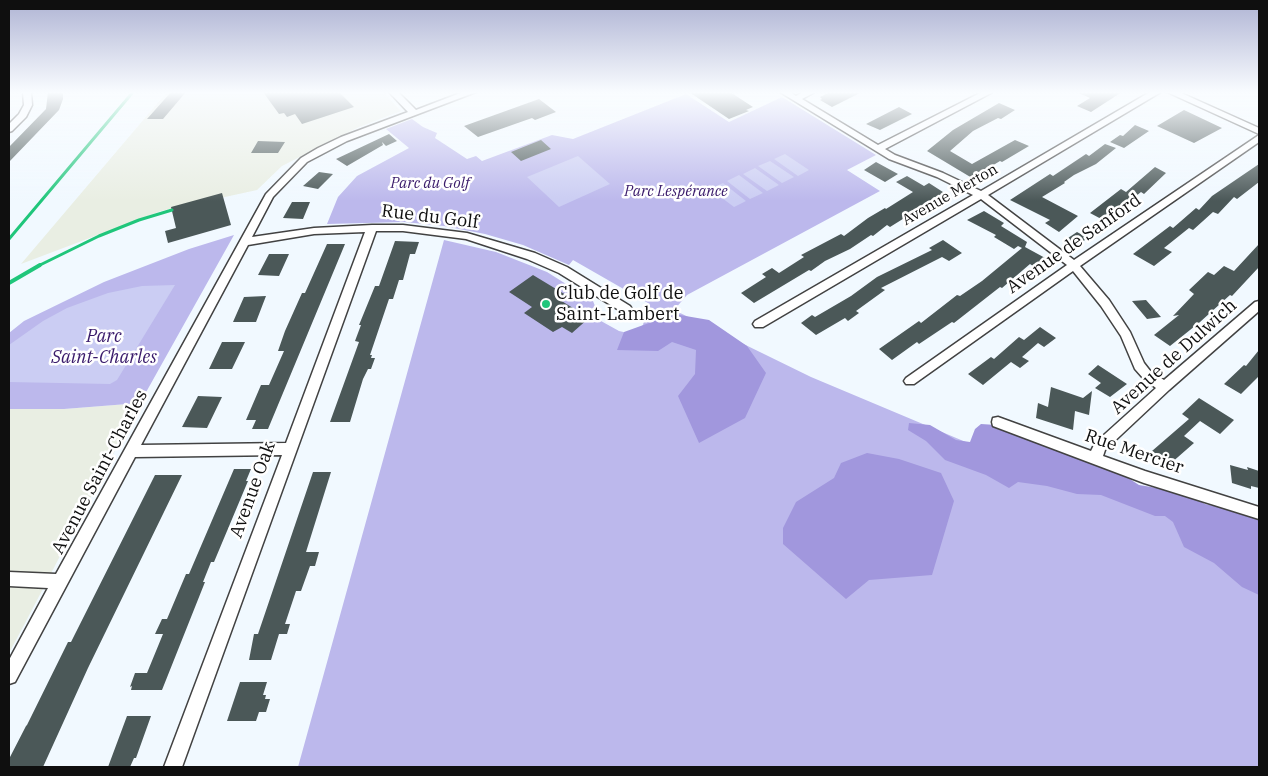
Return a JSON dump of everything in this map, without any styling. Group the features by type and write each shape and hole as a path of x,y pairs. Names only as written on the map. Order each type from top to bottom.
{"street":[{"name":"Avenue Saint-Charles","path":"9,676 269,196 286,175 304,160 344,139 373,128"},
{"path":"844,128 895,158 940,175 980,194 1074,265 1105,303 1126,335 1139,366 1147,375 1165,387"},
{"path":"877,148 917,128"},
{"name":"Avenue Merton","path":"759,324 1094,128"},
{"name":"Avenue de Sanford","path":"910,381 1259,138"},
{"name":"Rue du Golf","path":"244,242 314,231 372,228 426,231 477,239 531,256 563,270 626,309"},
{"name":"Avenue Oak","path":"172,767 372,228"},
{"name":"Avenue de Dulwich","path":"1095,459 1100,447 1259,305"},
{"name":"Rue Mercier","path":"998,422 1144,477 1259,513"},
{"path":"131,451 289,449"},
{"path":"9,579 60,581"}],"shaded area":[{"path":"136,128 357,128 282,166 257,190 161,211 21,264"},
{"path":"674,314 709,320 747,346 766,373 745,418 699,443 678,396 695,374 696,350 672,342 658,351 617,350 624,332"},
{"path":"140,403 9,653 9,409 64,409"},
{"path":"909,423 930,425 956,440 970,442 975,429 981,424 996,425 1119,472 1139,485 1187,493 1205,504 1259,516 1259,595 1242,587 1214,563 1184,547 1173,522 1165,516 1155,516 1101,495 1077,494 1047,486 1018,482 1009,488 986,475 945,460 926,441 908,430"},
{"path":"867,453 899,459 941,473 954,501 932,575 869,580 846,599 783,544 783,528 796,502 834,478 841,463"}],"green space":[{"path":"388,128 426,128 437,133 435,138 467,159 476,156 482,161 552,135 573,139 600,128 833,128 876,155 847,170 880,191 687,295 674,310 811,377 1011,461 1241,537 1259,551 1259,767 298,767 444,240 496,252 547,272 593,301 601,321 619,331 632,334 643,325 648,303 573,260 569,265 523,245 485,234 444,226 404,222 327,224 338,197 357,176 409,148 386,129"},
{"path":"785,154 809,170 798,176 774,159"},
{"path":"578,156 610,184 559,207 527,177"},
{"path":"770,161 794,177 782,183 758,166"},
{"path":"755,168 779,185 767,191 743,174"},
{"path":"739,175 763,193 750,199 727,181"},
{"path":"723,183 746,201 734,207 710,189"},
{"name":"Parc Saint-Charles","path":"234,235 140,403 64,409 9,409 9,333 24,321 104,282 189,249"},
{"path":"175,285 117,380 110,384 9,382 9,345 43,321 67,308 108,293 142,286"}],"building":[{"path":"27,128 41,128 9,162 9,147"},
{"path":"467,128 503,128 478,137"},
{"path":"956,128 978,128 950,151 972,164 1015,140 1029,146 972,178 927,151"},
{"path":"1131,128 1142,128 1149,131 1124,148 1110,142 1120,135 1123,136"},
{"path":"1162,128 1222,128 1194,143"},
{"path":"389,134 397,141 386,146 382,142 383,145 347,166 336,159"},
{"path":"541,140 551,149 521,161 511,152"},
{"path":"258,141 285,142 278,153 251,153"},
{"path":"1105,144 1116,148 1096,164 1074,175 1042,197 1078,216 1059,232 1045,223 1050,220 1010,200 1050,174 1053,176 1086,154 1089,156"},
{"path":"876,162 898,174 885,182 864,170"},
{"path":"1259,164 1259,182 1237,199 1234,197 1218,214 1213,212 1193,230 1189,228 1164,248 1172,252 1154,266 1133,254 1170,226 1173,228 1196,208 1199,210 1212,196"},
{"path":"1155,167 1166,173 1144,194 1141,192 1105,221 1090,213 1121,189 1126,192"},
{"path":"319,172 333,174 318,189 303,186"},
{"path":"907,176 924,186 929,183 946,194 908,218 906,217 890,227 887,225 873,236 871,235 850,249 825,261 811,271 809,270 754,303 741,293 766,277 762,274 772,268 779,273 804,257 801,255 841,234 844,236 868,218 913,192 896,182"},
{"path":"222,193 231,225 168,243 165,231 176,228 171,207"},
{"path":"292,202 310,202 303,219 283,218"},
{"path":"984,211 1004,223 1001,226 1027,242 1025,247 1047,259 1036,268 1030,264 1002,288 1000,287 954,323 952,322 919,344 917,342 892,360 879,349 919,321 921,323 957,295 960,296 982,281 1022,248 1018,246 1014,249 994,237 996,235 967,220"},
{"path":"1077,232 1088,238 1076,246 1065,240"},
{"path":"943,240 962,253 949,261 942,257 881,288 885,290 856,311 859,313 848,321 845,318 816,335 801,323 812,315 815,317 851,296 877,277 932,250 929,248"},
{"path":"395,241 419,242 415,254 410,254 403,280 399,280 393,299 389,299 370,355 372,355 371,358 375,358 371,369 368,369 363,379 350,422 330,422 359,342 355,341 361,325 359,325 375,286 379,286"},
{"path":"327,244 345,244 268,429 252,429 256,420 246,420 261,385 269,385 284,351 278,351 285,331"},
{"path":"1259,244 1259,267 1232,296 1230,295 1170,346 1154,335 1179,315 1173,316 1194,294 1189,290 1208,272 1214,275 1224,266 1234,271"},
{"path":"269,254 289,254 279,276 258,275"},
{"name":"Club de Golf de Saint-Lambert","path":"533,275 566,295 560,300 589,318 572,333 562,327 553,332 524,313 532,307 509,292"},
{"path":"266,296 256,322 233,322 244,297"},
{"path":"1146,300 1161,317 1147,319 1132,301"},
{"path":"1040,327 1056,338 1044,347 1038,343 1022,357 1029,361 1020,368 1011,362 983,385 968,374 991,357 994,359 1019,337 1024,340"},
{"path":"222,342 245,342 232,369 209,369"},
{"path":"1259,350 1259,376 1241,394 1224,384 1244,365 1246,366"},
{"path":"1098,365 1127,384 1110,397 1095,388 1101,383 1088,374"},
{"path":"1051,387 1083,398 1092,391 1089,415 1075,411 1073,430 1036,418 1038,403 1048,407"},
{"path":"198,396 222,397 207,428 182,427"},
{"path":"1199,398 1234,420 1220,434 1200,421 1184,436 1194,443 1170,464 1152,451 1189,419 1182,414"},
{"path":"1230,465 1259,471 1259,488 1251,486 1251,489 1232,483"},
{"path":"234,469 251,469 246,481 248,481 214,562 211,562 203,582 205,582 162,690 131,690 132,686 130,687 135,673 147,673 163,634 155,634 162,619 167,619 186,574 189,574"},
{"path":"313,472 331,472 306,552 319,552 315,566 310,566 301,591 296,591 285,624 290,624 287,634 279,634 271,660 249,660 254,634 258,634"},
{"path":"155,475 182,475 88,668 43,767 9,767 9,759 68,642 71,642"},
{"path":"240,682 267,682 263,695 266,695 265,699 270,699 266,712 259,712 256,721 227,721"},
{"path":"127,716 151,716 136,758 134,758 130,767 108,767"}],"railway":[{"path":"9,239 102,128"},
{"path":"40,265 99,236 139,220 172,210"},
{"path":"9,283 40,265"}],"place":[{"name":"Club de Golf de Saint-Lambert","path":"546,304"}],"park label":[{"name":"Parc du Golf","path":"430,184"},
{"name":"Parc Lespérance","path":"676,192"}]}
